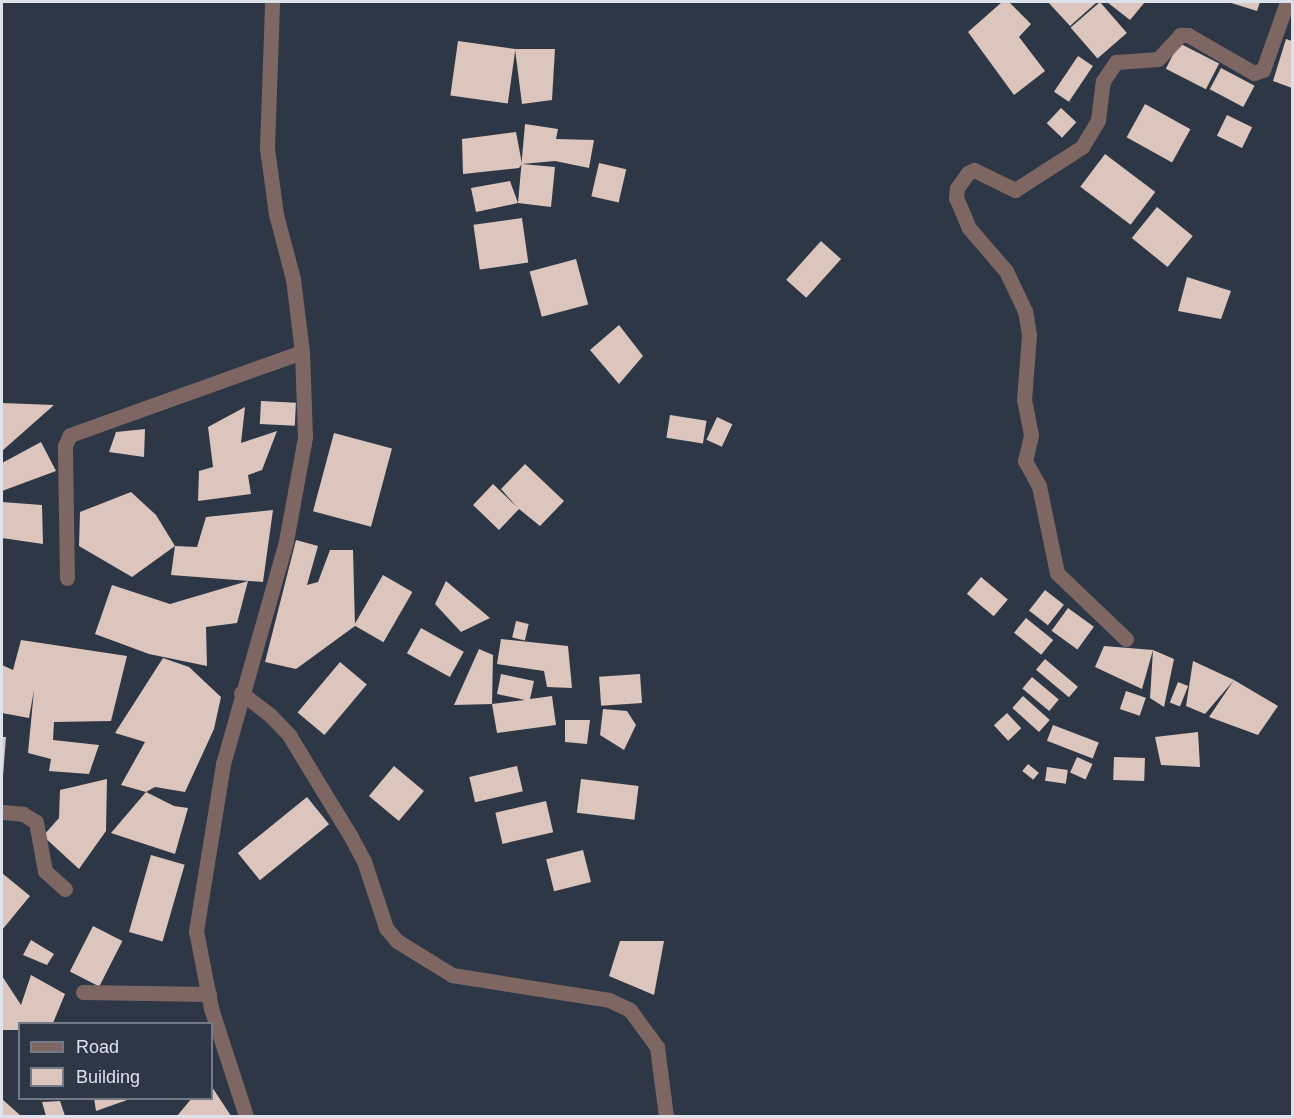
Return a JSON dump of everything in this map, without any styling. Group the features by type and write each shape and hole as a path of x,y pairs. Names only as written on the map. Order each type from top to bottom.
{"street":[{"path":"246,1116 209,994 196,931 221,775 241,693 264,623 298,485 305,437 302,352 293,279 276,214 267,148 272,2"},
{"path":"1126,639 1057,573 1038,483 1025,461 1031,435 1024,400 1029,335 1025,311 1006,271 969,228 956,198 957,188 968,173 974,171 1015,190 1082,147 1098,120 1102,81 1116,62 1158,59 1180,35 1188,35 1254,73 1263,70 1287,2"},
{"path":"67,578 65,446 70,435 302,352"},
{"path":"241,693 275,720 289,735 364,861 386,928 397,941 452,975 609,1000 630,1010 657,1047 666,1116"},
{"path":"2,812 23,814 36,822 45,871 65,889"},
{"path":"83,992 209,994"}],"building":[{"path":"1002,2 1009,2 1031,24 1019,37 1045,71 1014,95 968,32"},
{"path":"1048,2 1097,2 1070,26"},
{"path":"1100,2 1127,33 1097,59 1071,28"},
{"path":"1107,2 1145,2 1130,20"},
{"path":"1228,2 1260,2 1257,11"},
{"path":"1286,39 1292,41 1292,88 1273,81"},
{"path":"458,41 515,49 508,104 450,95"},
{"path":"1179,43 1219,63 1206,89 1166,69"},
{"path":"515,49 555,49 552,100 522,104"},
{"path":"1078,56 1093,66 1069,102 1054,92"},
{"path":"1221,68 1255,86 1243,107 1210,89"},
{"path":"1145,104 1190,129 1172,162 1127,137"},
{"path":"1061,108 1076,122 1062,138 1047,123"},
{"path":"1227,115 1252,127 1242,148 1217,136"},
{"path":"525,124 558,129 556,139 594,140 589,168 555,161 522,164 555,167 551,207 518,203"},
{"path":"516,132 522,164 519,168 463,174 462,139"},
{"path":"1105,154 1155,192 1131,225 1080,187"},
{"path":"599,163 626,169 619,202 591,196"},
{"path":"510,181 518,203 476,212 471,188"},
{"path":"1157,207 1193,236 1168,267 1132,238"},
{"path":"522,218 528,263 480,269 473,225"},
{"path":"821,241 841,259 806,298 786,280"},
{"path":"576,259 588,304 542,317 530,271"},
{"path":"1187,277 1231,291 1221,319 1178,311"},
{"path":"619,325 643,356 619,384 590,350"},
{"path":"261,401 296,403 295,426 260,424"},
{"path":"2,403 54,405 2,451"},
{"path":"245,407 241,443 277,431 262,470 248,475 251,494 198,501 199,471 213,467 208,427"},
{"path":"670,415 707,421 703,444 666,438"},
{"path":"717,417 732,424 722,447 706,440"},
{"path":"145,429 144,457 109,452 116,432"},
{"path":"334,433 392,449 371,527 313,511"},
{"path":"41,442 56,471 2,491 2,463"},
{"path":"525,464 564,501 540,526 519,509 499,530 473,505 493,484 517,507 501,489"},
{"path":"131,492 156,515 175,546 132,577 79,546 80,512"},
{"path":"2,502 42,505 43,544 2,538"},
{"path":"273,510 263,582 171,575 175,546 197,547 206,517"},
{"path":"296,540 318,546 307,585 318,582 330,550 353,550 355,626 296,669 265,662"},
{"path":"383,575 412,592 383,642 354,625"},
{"path":"981,577 1008,599 994,616 967,594"},
{"path":"248,581 237,623 206,627 207,666 149,654 95,634 112,585 170,604"},
{"path":"446,581 490,618 461,632 435,604"},
{"path":"1045,590 1064,605 1048,625 1029,610"},
{"path":"1068,608 1094,627 1077,649 1052,631"},
{"path":"1026,618 1053,640 1041,655 1014,633"},
{"path":"516,621 529,624 525,640 512,638"},
{"path":"421,628 464,652 450,677 407,653"},
{"path":"501,639 568,646 572,688 547,687 544,671 497,664"},
{"path":"21,640 127,656 111,721 54,722 53,740 99,745 89,774 49,771 51,759 28,753 34,690 29,718 2,713 2,665 13,670"},
{"path":"1104,646 1153,650 1142,689 1095,667"},
{"path":"479,649 493,655 492,704 454,705"},
{"path":"1153,650 1174,659 1164,707 1150,698"},
{"path":"163,658 189,667 221,697 214,729 185,792 155,787 146,792 121,785 145,742 115,733"},
{"path":"1045,659 1078,687 1069,697 1036,670"},
{"path":"1193,661 1234,680 1205,714 1186,706"},
{"path":"340,662 367,684 324,735 298,713"},
{"path":"501,674 534,681 530,699 552,696 556,725 497,733 492,704 525,700 497,694"},
{"path":"640,674 642,703 601,706 599,677"},
{"path":"1032,677 1059,699 1049,711 1022,688"},
{"path":"1234,680 1278,706 1258,735 1209,717"},
{"path":"1178,682 1188,686 1180,707 1170,702"},
{"path":"1126,691 1146,698 1140,716 1120,709"},
{"path":"1023,696 1050,720 1039,732 1012,708"},
{"path":"603,709 627,711 636,725 624,750 600,735"},
{"path":"1007,713 1021,728 1008,741 994,725"},
{"path":"565,720 590,720 587,744 565,742"},
{"path":"1053,725 1099,743 1093,758 1047,741"},
{"path":"1198,732 1200,767 1161,765 1155,737"},
{"path":"2,737 6,737 3,776 2,776"},
{"path":"1077,757 1093,764 1086,779 1070,773"},
{"path":"1114,757 1145,758 1144,781 1113,780"},
{"path":"1028,764 1039,773 1033,780 1022,771"},
{"path":"394,766 424,791 399,821 369,796"},
{"path":"517,766 523,791 475,802 469,777"},
{"path":"1047,767 1068,770 1066,784 1045,781"},
{"path":"107,779 106,831 79,869 43,836 59,818 60,790"},
{"path":"581,779 639,786 634,820 577,813"},
{"path":"146,792 174,806 188,808 175,854 111,833"},
{"path":"307,797 329,824 260,880 238,853"},
{"path":"546,801 553,832 503,844 495,813"},
{"path":"583,850 591,882 554,891 546,859"},
{"path":"151,855 185,865 163,942 129,932"},
{"path":"2,873 30,896 2,930"},
{"path":"93,926 122,941 99,986 70,971"},
{"path":"31,940 54,954 47,965 23,955"},
{"path":"620,941 664,941 654,995 609,976"},
{"path":"31,975 65,994 53,1022 18,1022 18,1030 2,1030 2,976 21,1005"},
{"path":"213,1089 231,1116 177,1116 190,1100 213,1100"},
{"path":"2,1099 21,1116 2,1116"},
{"path":"94,1100 127,1100 96,1111"},
{"path":"60,1101 65,1116 46,1116 42,1102"}]}
